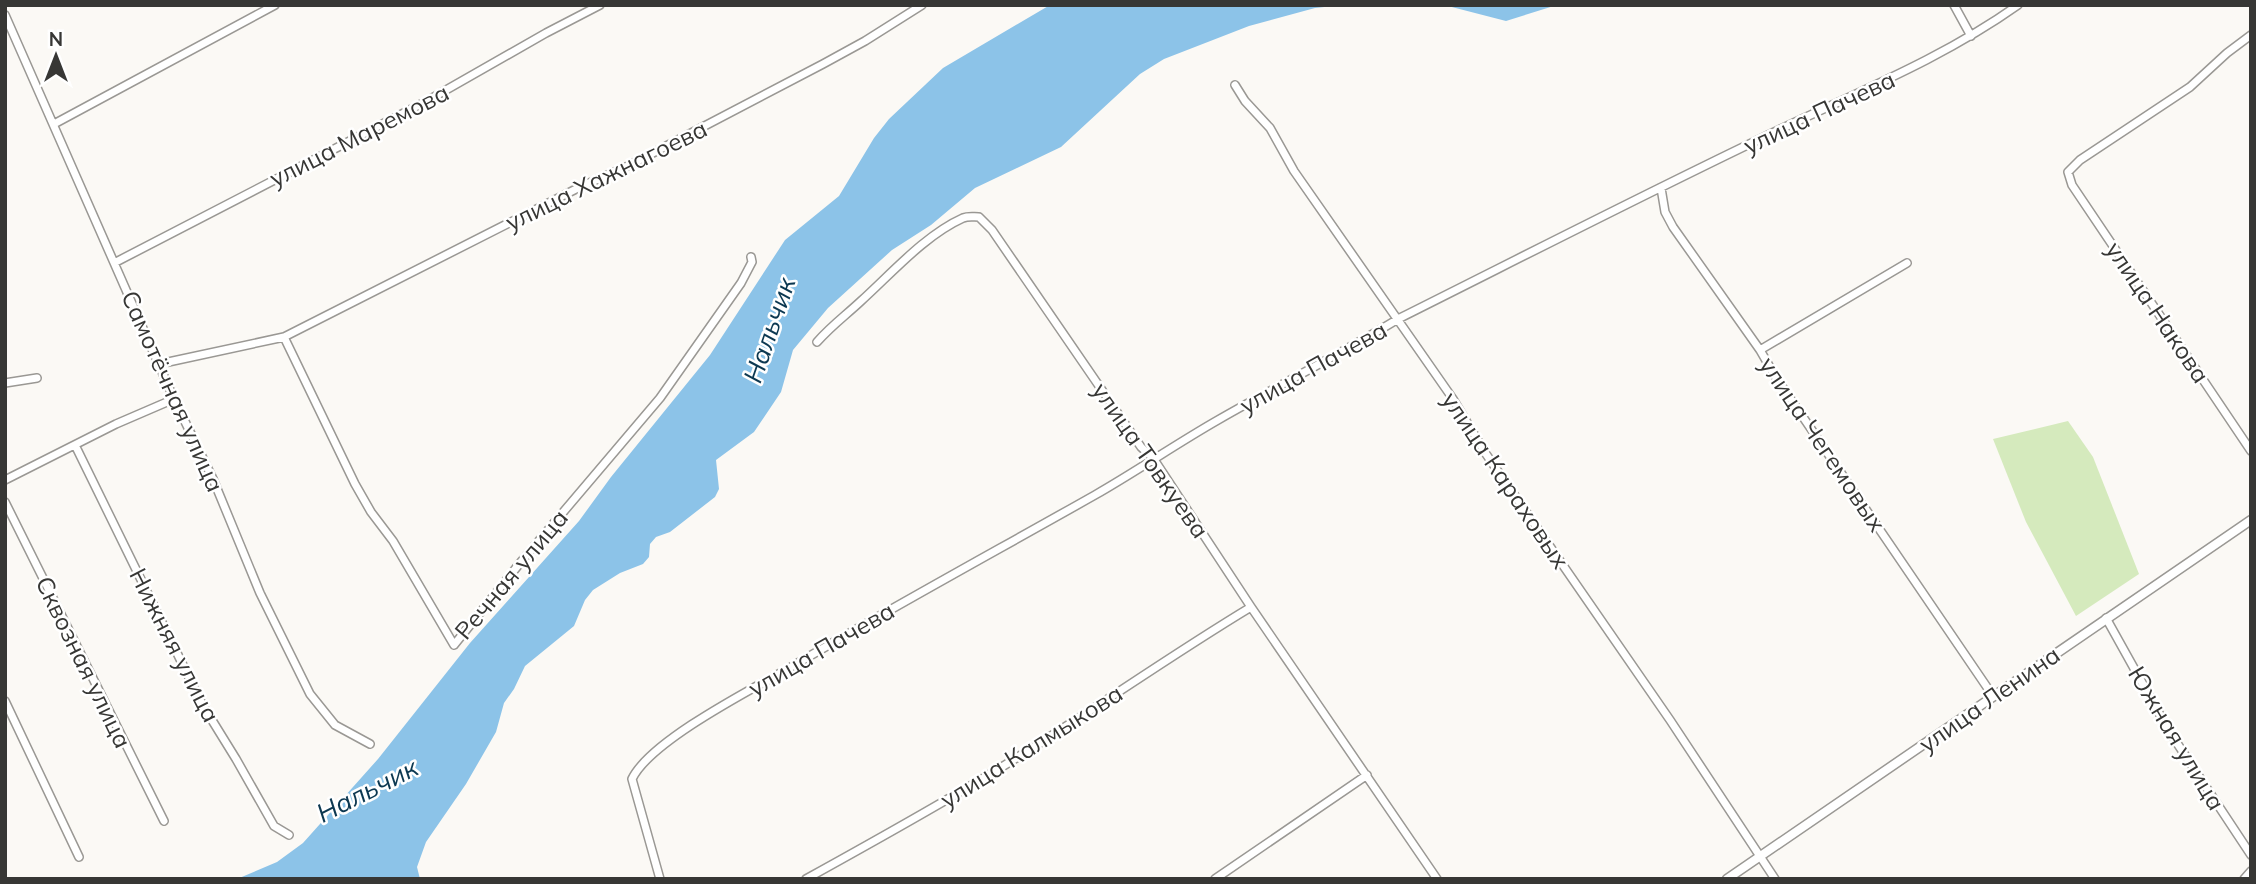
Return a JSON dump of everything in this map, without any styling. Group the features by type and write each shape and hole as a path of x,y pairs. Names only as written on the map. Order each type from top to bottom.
{"street":[{"path":"54,124 275,5"},
{"name":"улица Маремова","path":"116,262 425,102 600,5"},
{"name":"улица Хажнагоева","path":"285,337 630,164 865,41 922,5"},
{"path":"1954,5 1971,36"},
{"name":"улица Пачева","path":"660,879 632,784 635,774 654,752 695,722 886,611 1099,493 1153,458 1398,319 1766,136 1872,88 1971,36 2018,5"},
{"name":"Самотёчная улица","path":"5,15 260,593 310,694 335,725 370,744"},
{"name":"улица Накова","path":"2251,35 2190,87 2080,160 2068,172 2072,185 2251,451"},
{"name":"улица Караховых","path":"1235,85 1245,101 1270,128 1294,171 1453,399 1486,454 1670,720 1775,879"},
{"name":"улица Чегемовых","path":"1661,188 1665,212 1673,227 1760,349 1775,376 1993,696"},
{"name":"улица Товкуева","path":"817,342 837,320 859,304 929,241 966,217 979,217 992,230 1141,447 1153,458 1437,879"},
{"name":"Речная улица","path":"285,337 355,484 371,512 393,541 454,645 660,398 741,283 752,262 751,257"},
{"path":"1760,349 1907,263"},
{"path":"159,364 285,337"},
{"path":"5,383 37,378"},
{"path":"5,480 116,424 174,399"},
{"name":"Нижняя улица","path":"75,445 202,704 274,826 289,835"},
{"name":"Сквозная улица","path":"5,502 164,821"},
{"name":"улица Ленина","path":"1727,879 2251,520"},
{"name":"улица Калмыкова","path":"807,879 1006,765 1251,607"},
{"name":"Южная улица","path":"2106,618 2169,732 2251,855"},
{"path":"5,701 79,856"},
{"path":"1215,879 1367,775"},
{"path":"2244,879 2251,871"}],"green space":[{"path":"2068,421 2093,457 2139,574 2076,616 2026,522 1993,439"}],"water":[{"name":"Нальчик","path":"1050,5 1343,5 1315,8 1249,26 1164,59 1140,74 1061,147 975,188 931,225 892,250 828,308 793,350 781,392 754,432 716,460 719,489 715,497 670,532 656,537 650,544 649,557 643,564 620,573 593,590 585,600 574,626 525,666 504,703 496,732 466,784 426,842 417,867 420,879 237,879 277,862 303,843 378,759 470,643 579,521 611,477 710,355 785,240 839,196 874,138 889,119 943,68"},
{"path":"1444,5 1557,5 1506,21"}]}
